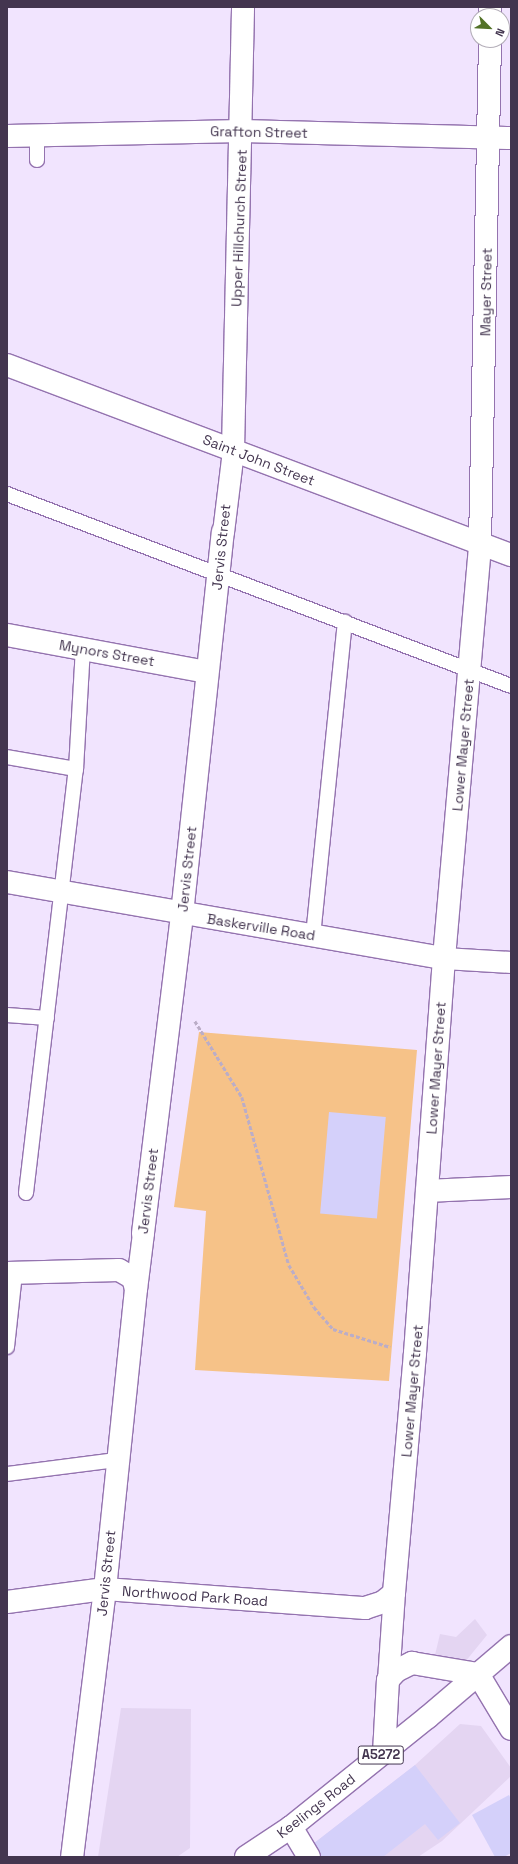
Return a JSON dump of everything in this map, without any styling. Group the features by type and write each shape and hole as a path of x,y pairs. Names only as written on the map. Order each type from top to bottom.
{"street":[{"name":"Upper Hillchurch Street","path":"233,450 242,131 243,7"},
{"name":"Mayer Street","path":"480,543 501,139 491,48"},
{"name":"Grafton Street","path":"7,136 242,131 501,139"},
{"name":"Saint John Street","path":"7,365 511,555"},
{"name":"Jervis Street","path":"72,1857 105,1589 134,1283 143,1233 171,991 182,914 207,672 233,450"},
{"name":"Lower Mayer Street","path":"388,1680 388,1598 415,1353 444,958 480,543"},
{"name":"Mynors Street","path":"7,635 207,672"},
{"name":"Baskerville Road","path":"7,882 182,914 444,958"},
{"path":"444,958 511,962"},
{"path":"427,1191 511,1187"},
{"path":"11,1273 119,1270 134,1283"},
{"name":"Northwood Park Road","path":"7,1602 105,1589 365,1608 388,1598"},
{"name":"Keelings Road","path":"246,1857 291,1827 384,1753 511,1646"},
{"path":"384,1753 388,1680 396,1671 412,1663 478,1674 511,1728"},
{"path":"291,1827 308,1857"}],"lane":[{"path":"37,136 37,160"},
{"path":"7,494 511,686"},
{"path":"313,936 345,622"},
{"path":"26,1193 76,769 83,649"},
{"path":"7,757 76,769"},
{"path":"7,1015 47,1018"},
{"path":"7,1347 11,1273"},
{"path":"7,1474 118,1460"}],"path":[{"path":"171,991 202,1029 242,1097 289,1265 314,1307 333,1329 369,1342 415,1353"}],"shaded area":[{"path":"199,1032 417,1050 389,1381 195,1370 206,1211 174,1207"},
{"path":"475,1619 487,1635 465,1662 435,1655 440,1634 456,1637"},
{"path":"121,1708 191,1709 190,1848 177,1857 98,1857"},
{"path":"460,1724 481,1726 511,1768 511,1776 442,1841 418,1857 321,1857 313,1844 415,1765"}],"building":[{"path":"329,1112 386,1117 377,1219 320,1214"},
{"path":"415,1765 460,1823 438,1840 425,1824 383,1857 321,1857 313,1844"},
{"path":"509,1795 511,1799 511,1853 504,1857 495,1857 472,1815"}]}
